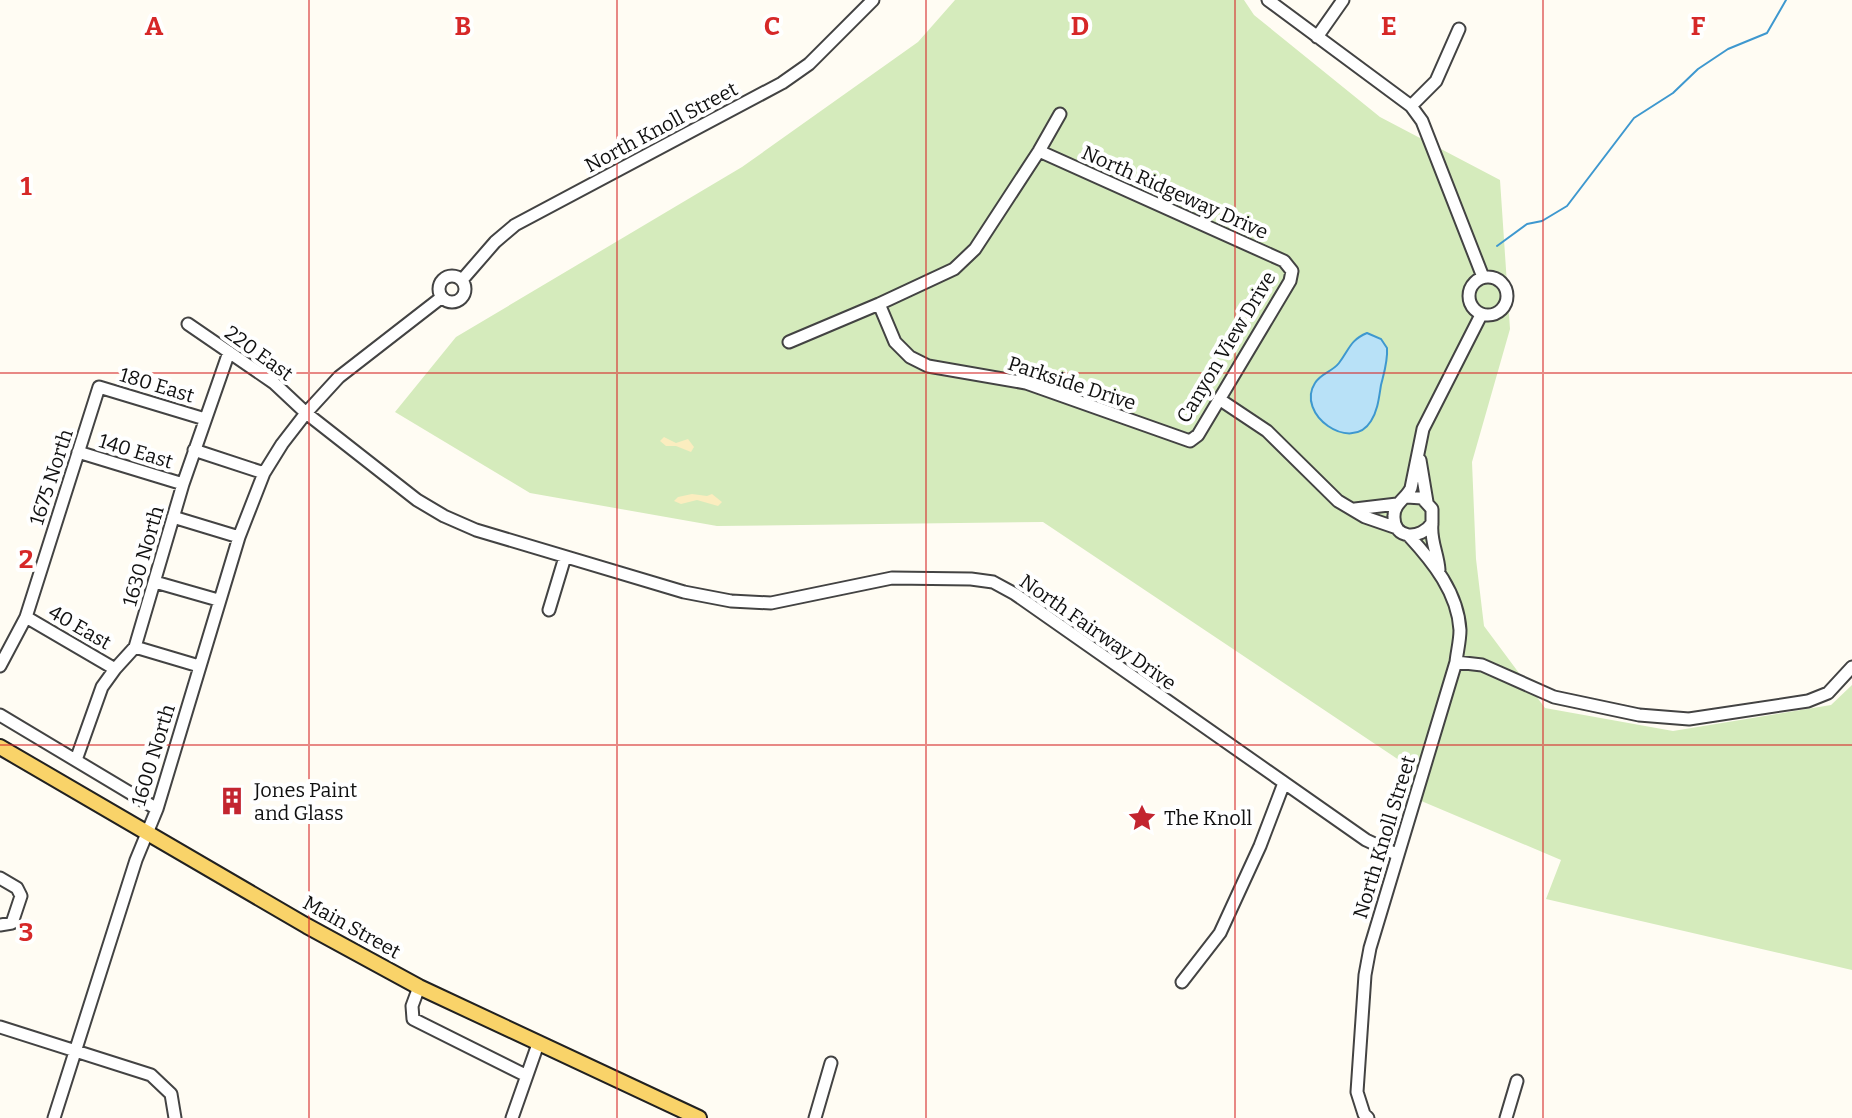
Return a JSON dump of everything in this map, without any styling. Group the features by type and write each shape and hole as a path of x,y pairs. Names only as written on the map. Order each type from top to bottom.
{"main road":[{"name":"Main Street","path":"2,753 419,987 699,1118"}],"street":[{"name":"North Knoll Street","path":"462,280 495,242 515,225 782,83 809,64 873,0"},
{"name":"North Knoll Street","path":"1268,0 1411,106 1422,121 1483,277 1497,279 1507,289 1508,296 1503,310 1496,315 1481,315 1423,429 1418,456 1393,517 1439,570 1454,603 1460,631 1456,662 1370,948 1365,975 1357,1092 1368,1118"},
{"path":"1317,37 1343,0"},
{"path":"1411,106 1436,81 1459,29"},
{"path":"789,342 954,269 975,249 1060,114"},
{"name":"North Ridgeway Drive","path":"1039,151 1284,261 1292,271"},
{"name":"Canyon View Drive","path":"1190,441 1198,435 1290,281 1292,271"},
{"name":"North Knoll Street","path":"455,276 462,280 466,288 461,299 448,302 442,297 440,284 446,277 455,276"},
{"path":"1481,315 1474,310 1469,295 1471,287 1483,277"},
{"name":"North Knoll Street","path":"306,413 339,377 442,297"},
{"name":"Parkside Drive","path":"879,304 895,342 910,357 928,366 1026,383 1190,441"},
{"name":"220 East","path":"188,324 274,383 306,413"},
{"name":"1630 North","path":"76,760 102,687 135,647 183,484 229,352"},
{"name":"180 East","path":"99,387 205,419"},
{"name":"1675 North","path":"0,666 26,617 99,387"},
{"path":"1219,399 1267,431 1338,501 1365,517 1390,524 1404,532 1422,534 1432,523"},
{"name":"1600 North","path":"54,1118 157,809 239,537 264,473 306,413"},
{"name":"North Fairway Drive","path":"306,413 417,500 444,516 476,530 684,592 731,601 771,603 892,578 993,582 1015,594 1366,840 1396,854"},
{"path":"194,450 264,473"},
{"name":"140 East","path":"78,452 183,484"},
{"name":"North Knoll Street","path":"1418,456 1427,502 1432,509 1431,536 1439,570"},
{"path":"1355,509 1415,496 1427,502"},
{"path":"173,517 239,537"},
{"path":"549,610 565,557"},
{"path":"155,582 218,600"},
{"name":"40 East","path":"26,617 115,669"},
{"path":"135,647 199,666"},
{"path":"1456,662 1482,665 1554,697 1639,715 1689,719 1808,701 1828,693 1852,667"},
{"path":"0,715 157,809"},
{"path":"1182,982 1220,933 1260,846 1284,783"},
{"path":"0,878 17,888 21,896 12,923 0,925"},
{"path":"419,987 412,1006 413,1019 525,1075"},
{"path":"0,1027 151,1075 171,1094 175,1118"},
{"path":"512,1118 538,1044"},
{"path":"815,1118 831,1063"},
{"path":"1506,1118 1517,1081"}],"green space":[{"path":"955,0 1244,0 1254,15 1380,117 1500,180 1510,329 1472,462 1476,559 1484,626 1545,708 1673,731 1831,705 1852,685 1852,970 1546,899 1561,860 1400,792 1405,764 1043,522 717,526 530,493 395,412 456,337 742,167 918,42"}],"sand":[{"path":"664,437 676,443 688,439 694,447 691,452 666,446 660,441"},
{"path":"692,494 712,494 722,502 718,506 697,500 681,504 674,501"}],"water":[{"path":"1367,333 1381,339 1387,348 1377,408 1362,430 1339,432 1319,417 1312,407 1311,395 1317,380 1336,366 1353,342"}],"waterway":[{"path":"1497,246 1527,224 1542,221 1567,206 1634,118 1673,93 1698,69 1728,49 1767,33 1786,0"}],"place":[{"name":"Jones Paint and Glass","path":"232,801"},
{"name":"The Knoll","path":"1142,818"}]}
